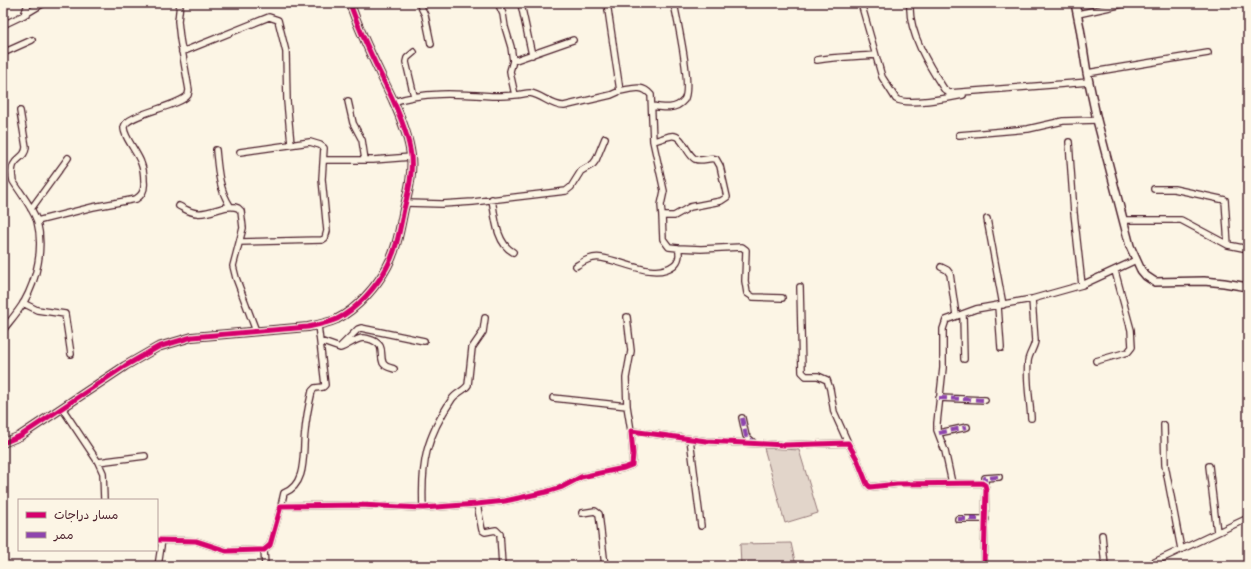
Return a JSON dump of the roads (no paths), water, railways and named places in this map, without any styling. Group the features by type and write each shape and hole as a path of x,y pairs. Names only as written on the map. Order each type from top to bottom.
{"street":[{"path":"3,25 44,3"},
{"path":"37,221 93,207 136,199 141,196 144,186 142,163 126,135 124,125 140,115 180,102 188,95 189,90 178,21 180,3"},
{"path":"419,3 425,15 431,44"},
{"path":"498,3 503,14 513,61 511,77 516,95"},
{"path":"607,3 620,91"},
{"path":"652,106 672,108 679,105 687,94 686,70 674,3"},
{"path":"861,3 882,76 892,94 899,101 943,99 971,94 983,90"},
{"path":"910,3 910,10 916,35 927,62 944,89 949,93 1089,82"},
{"path":"1075,3 1087,73 1098,120 1122,220 1136,260 1146,276 1155,282 1204,281 1248,287"},
{"path":"1078,14 1128,3"},
{"path":"24,15 28,4"},
{"path":"3,443 20,436 125,366 158,347 192,337 318,325 338,318 352,309 375,285 388,267 395,248 406,203 410,179 411,157 408,139 402,120 356,23 352,4"},
{"path":"521,4 532,55"},
{"path":"182,52 269,16 278,20 286,52 287,101 291,144"},
{"path":"3,53 32,40"},
{"path":"513,61 573,40"},
{"path":"414,52 407,58 406,62 414,96"},
{"path":"1087,73 1208,53"},
{"path":"817,60 833,57 875,55"},
{"path":"394,102 414,96 534,94 543,97 552,104 564,106 611,95 620,91 642,88 647,90 651,95 653,142 664,190 661,202 662,239 669,247 678,248 701,249 742,247 746,250 745,281 747,293 753,297 782,298"},
{"path":"348,100 353,123 362,140 365,160"},
{"path":"3,330 23,303 33,282 38,259 39,242 37,221 13,181 12,176 14,162 24,155 26,151 20,111"},
{"path":"959,135 1028,129 1063,121 1098,120"},
{"path":"653,142 676,136 693,158 703,160 716,159 720,166 727,196 721,201 690,207 674,216 662,216"},
{"path":"406,203 442,204 473,202 566,190 571,187 582,171 593,164 605,138"},
{"path":"240,152 310,142 320,144 324,148 322,179 327,231 325,238 322,240 240,242"},
{"path":"1069,142 1074,213 1082,285"},
{"path":"216,150 220,183 224,197 230,206"},
{"path":"324,160 365,160 411,157"},
{"path":"31,209 68,158"},
{"path":"1154,189 1174,189 1224,200 1228,245"},
{"path":"492,199 498,228 503,242 509,250 513,252"},
{"path":"179,206 196,213 204,213 230,206 238,208 241,211 243,228 233,266 256,331"},
{"path":"987,219 1001,305 1002,348"},
{"path":"1122,220 1181,220 1228,245 1248,249"},
{"path":"576,266 592,258 602,258 648,270 658,271 676,263 679,255 678,248"},
{"path":"952,483 945,451 938,433 937,423 940,398 944,324 946,320 956,315 976,309 1032,299 1082,285 1136,260"},
{"path":"941,267 947,270 950,274 956,315"},
{"path":"1096,361 1128,352 1132,347 1133,340 1131,330 1114,271"},
{"path":"800,287 802,372 806,376 818,376 827,380 834,412 848,444 857,459 866,484 870,487 897,484 952,483 980,483 985,485"},
{"path":"1031,418 1028,363 1035,341 1032,299"},
{"path":"23,303 37,310 65,314 71,354"},
{"path":"963,314 964,358"},
{"path":"281,506 360,505 423,508 505,501 546,492 562,487 581,478 629,467 632,465 633,460 631,431 627,406 626,375 631,351 627,317"},
{"path":"423,508 423,470 426,452 440,416 454,396 468,385 472,348 483,332 485,318"},
{"path":"158,566 159,540 196,541 227,551 239,552 264,550 270,545 284,493 292,490 296,485 302,470 305,431 312,391 315,388 323,387 325,385 318,325"},
{"path":"340,348 358,329 361,328 424,341"},
{"path":"320,341 340,348 361,338 374,341 380,344 383,363 385,366 394,369"},
{"path":"553,398 627,406"},
{"path":"940,398 985,400"},
{"path":"62,408 98,462 103,473 104,499"},
{"path":"742,418 746,436 755,443"},
{"path":"1164,425 1165,466 1181,549"},
{"path":"938,433 967,427"},
{"path":"631,431 690,439 784,445 848,444"},
{"path":"690,439 701,526"},
{"path":"98,462 145,456"},
{"path":"1209,466 1217,532"},
{"path":"984,566 986,519 985,478 999,477"},
{"path":"477,504 482,530 485,532 496,530 500,534 502,566"},
{"path":"582,512 595,511 599,514 604,566"},
{"path":"1146,566 1248,518"},
{"path":"958,519 986,519"},
{"path":"1102,535 1105,566"},
{"path":"264,550 265,566"}]}
